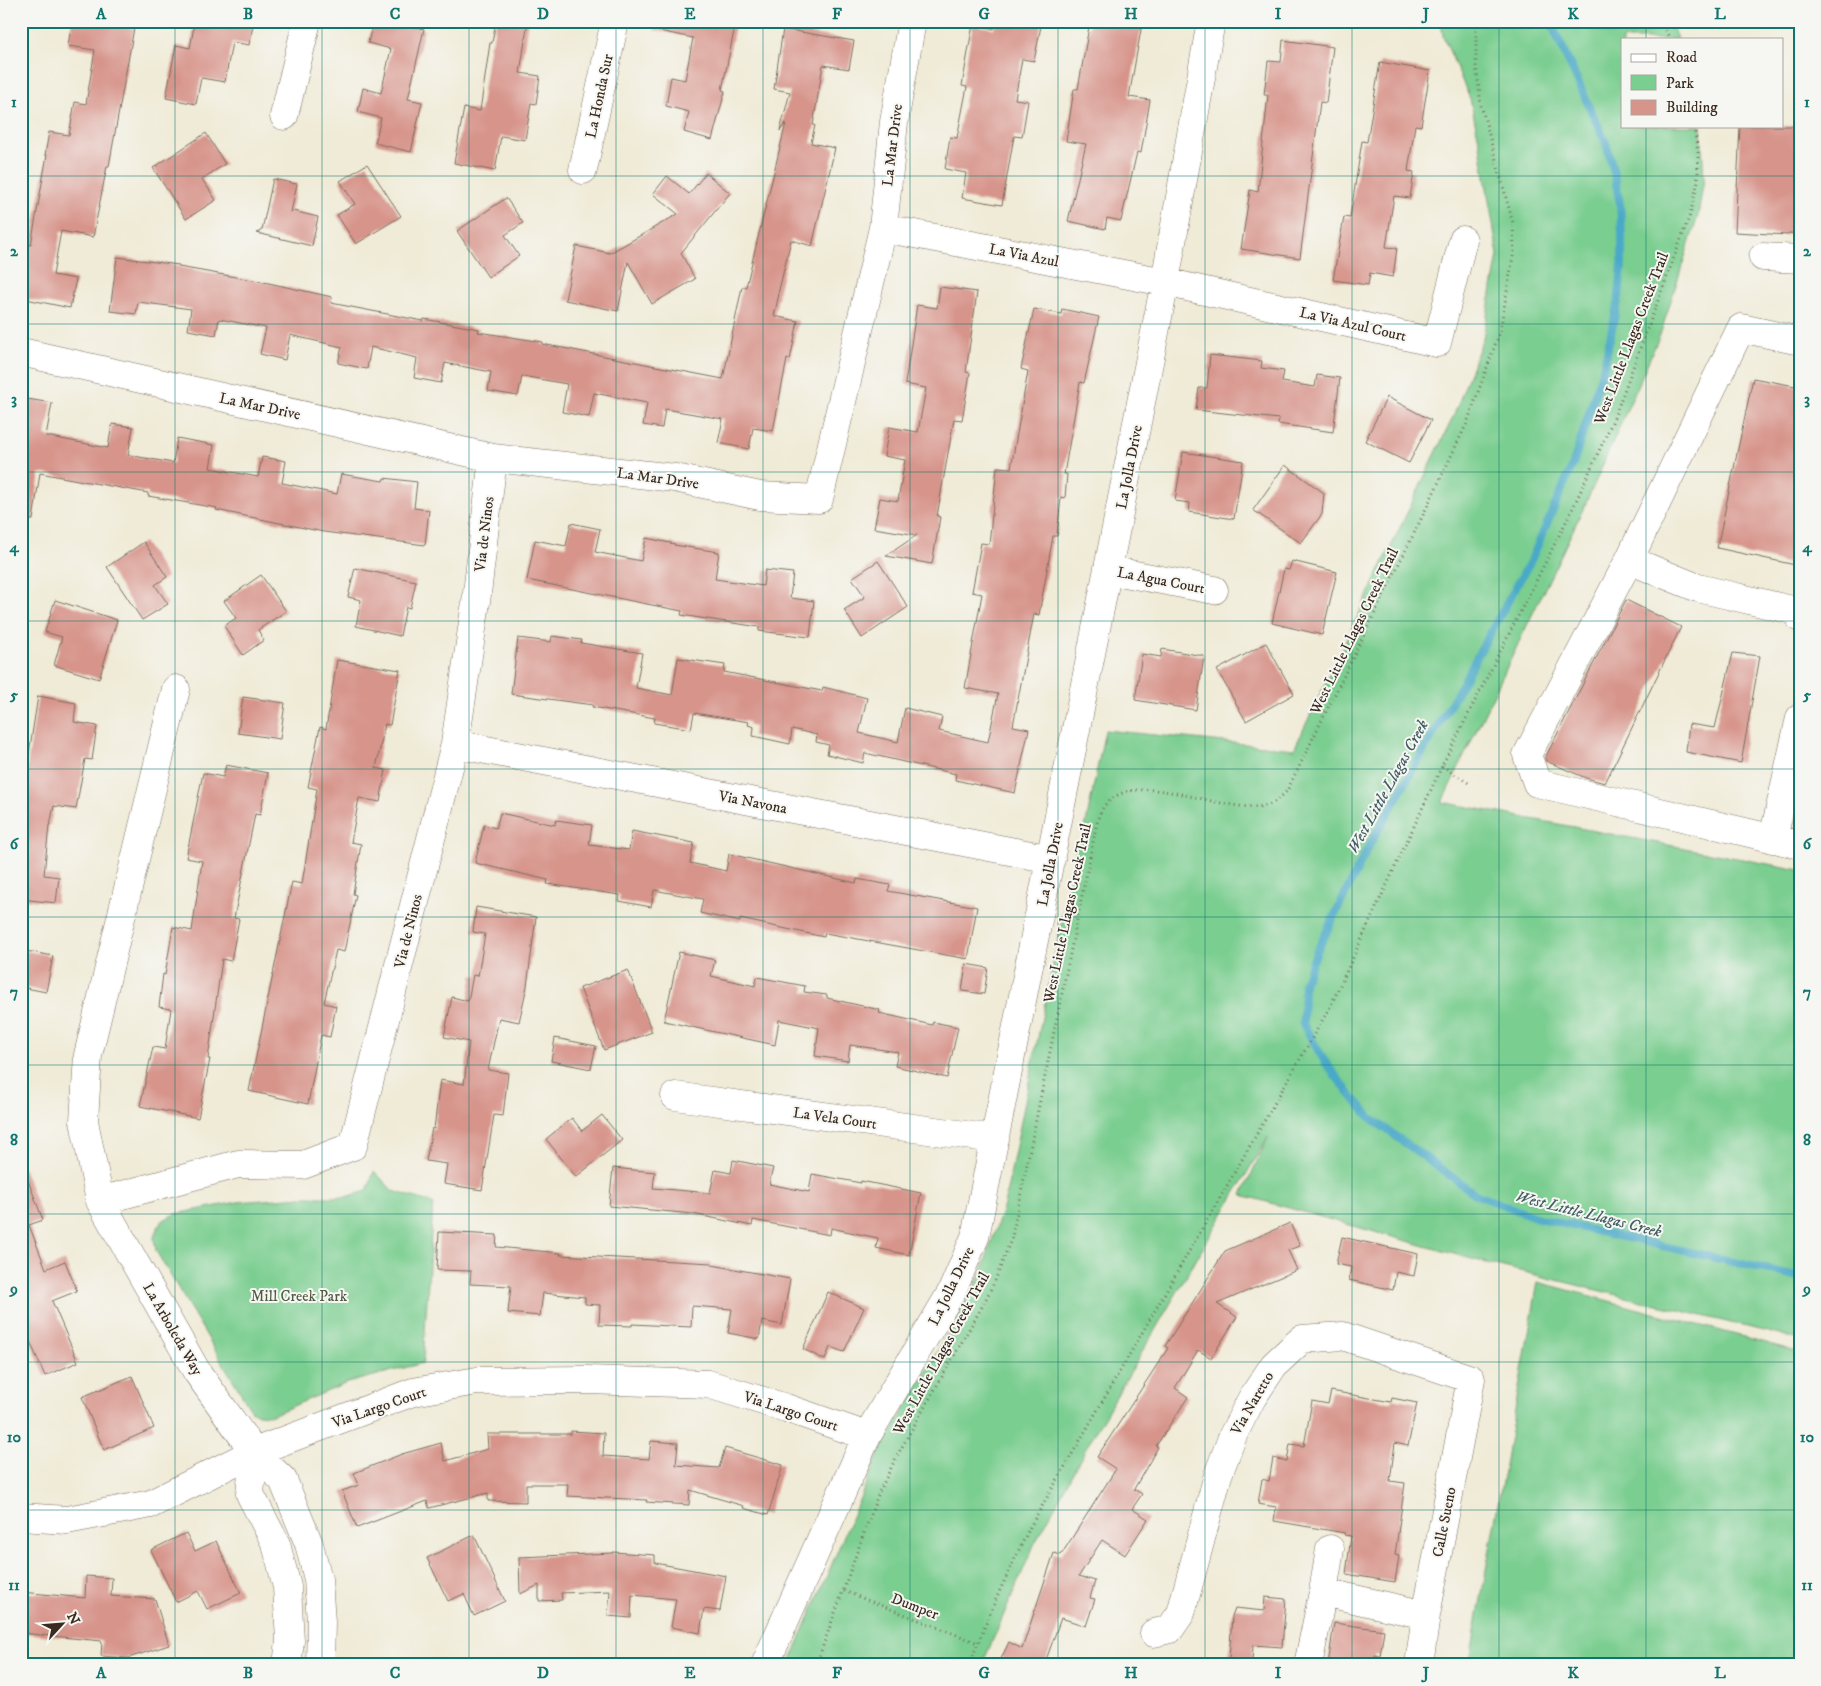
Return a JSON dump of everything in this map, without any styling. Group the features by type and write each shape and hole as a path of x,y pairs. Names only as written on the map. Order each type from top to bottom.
{"street":[{"path":"284,116 307,21"},
{"name":"La Honda Sur","path":"583,170 615,21"},
{"name":"La Mar Drive","path":"21,352 493,458 675,478 760,496 820,499 883,228 894,122 912,21"},
{"name":"La Jolla Drive","path":"765,1665 867,1436 952,1291 975,1237 1165,282 1211,21"},
{"name":"La Via Azul","path":"883,228 1165,282"},
{"name":"La Via Azul Court","path":"1165,282 1437,343 1463,240"},
{"path":"1763,257 1800,259"},
{"path":"1800,340 1741,328 1628,560 1527,755 1537,782 1800,845"},
{"name":"Via de Ninos","path":"100,1201 238,1164 303,1165 353,1146 455,744 476,602 493,458"},
{"path":"1628,560 1698,588 1796,611 1800,618"},
{"name":"La Agua Court","path":"1109,570 1214,590"},
{"name":"La Arboleda Way","path":"176,689 88,1054 84,1121 100,1201 196,1372 254,1452 283,1480 309,1544 318,1579 321,1622 320,1665"},
{"path":"1773,839 1800,719"},
{"name":"Via Navona","path":"455,744 1051,859"},
{"name":"La Vela Court","path":"675,1096 996,1139"},
{"name":"Via Naretto","path":"1154,1633 1170,1629 1182,1613 1218,1475 1233,1435 1252,1398 1274,1365 1302,1339 1344,1336 1471,1379"},
{"name":"Calle Sueno","path":"1419,1665 1426,1615 1471,1379"},
{"name":"Via Largo Court","path":"21,1517 67,1520 150,1504 254,1452 413,1392 478,1380 587,1380 708,1384 867,1436"},
{"path":"254,1452 250,1494 276,1544 287,1587 290,1641 287,1665"},
{"path":"1308,1665 1330,1548"},
{"path":"1322,1592 1426,1615"}],"path":[{"name":"West Little Llagas Creek Trail","path":"816,1665 879,1492 899,1452 983,1305 1012,1237 1094,837 1104,806 1114,797 1125,792 1141,790 1172,792 1249,807 1270,805 1287,792 1467,423 1500,331 1514,251 1513,223 1481,105 1476,65 1476,21"},
{"path":"1661,21 1670,38"},
{"name":"West Little Llagas Creek Trail","path":"969,1665 999,1592 1035,1519 1330,1007 1442,766 1572,510 1614,418 1690,215 1698,182 1698,152 1694,128"},
{"path":"1442,766 1470,784"},
{"name":"Dumper","path":"844,1591 978,1643"}],"green space":[{"path":"1441,21 1670,21 1677,38 1621,38 1621,128 1701,128 1704,179 1698,216 1660,335 1586,503 1442,802 1800,870 1800,1340 1479,1261 1242,1195 1268,1137 1090,1441 1034,1545 982,1665 789,1665 877,1458 980,1276 1004,1205 1077,845 1083,838 1105,730 1294,749 1454,415 1483,338 1498,255 1479,140 1470,99 1443,36"},
{"name":"Mill Creek Park","path":"374,1171 393,1191 433,1203 423,1363 347,1383 272,1415 258,1414 251,1410 156,1251 154,1237 157,1229 162,1221 175,1214 238,1202 302,1197 346,1197 367,1191"},
{"path":"1538,1282 1800,1352 1800,1618 1789,1665 1469,1665"}],"building":[{"path":"72,21 93,21 134,28 109,166 107,166 93,237 61,231 53,275 76,279 70,308 21,298 21,243 31,245 47,155 45,155 49,132 69,135 75,102 86,104 95,50 68,46"},
{"path":"195,21 254,21 249,45 232,42 225,82 201,78 196,104 166,98 176,45 190,48"},
{"path":"373,21 388,21 424,29 408,99 422,102 411,152 375,143 381,118 358,112 363,88 381,93 391,49 368,43"},
{"path":"496,21 528,21 520,73 540,76 536,104 531,103 525,140 501,136 495,171 454,163 464,108 480,111 490,43 492,43"},
{"path":"655,21 736,21 722,90 725,91 712,140 684,132 689,112 666,106 671,77 685,80 693,38 654,30"},
{"path":"995,21 1042,21 1034,61 1022,59 1015,99 1028,101 1022,137 1014,136 1002,205 962,198 966,173 945,169 950,137 957,138 967,87 962,86 973,24 994,29"},
{"path":"1090,21 1126,21 1142,24 1129,97 1150,100 1141,153 1137,152 1121,221 1107,218 1105,229 1068,221 1086,144 1066,141 1074,89 1078,89"},
{"path":"783,29 854,41 849,69 823,65 811,143 835,148 812,246 791,240 778,294 774,316 798,321 790,360 787,359 773,431 753,428 749,449 718,443 723,419 665,409 662,428 643,425 647,403 594,393 589,417 562,412 567,384 522,376 518,396 488,391 491,372 445,363 441,383 414,378 417,358 371,347 367,369 338,363 342,347 290,335 285,360 260,354 266,328 219,319 216,335 188,330 191,309 138,302 136,314 110,311 117,257 179,265 179,267 264,282 332,297 331,303 423,321 424,319 479,329 478,332 543,342 542,344 723,379 742,287 746,287 786,123 780,131 790,92 774,89"},
{"path":"1283,40 1333,47 1326,103 1320,102 1300,258 1241,249 1250,190 1258,192 1268,95 1264,95 1268,61 1281,62"},
{"path":"1380,62 1430,71 1421,126 1415,125 1408,171 1414,172 1410,198 1394,196 1386,247 1397,248 1393,277 1370,273 1368,285 1333,280 1344,217 1350,218 1362,141 1367,142"},
{"path":"1800,126 1800,234 1735,232 1740,128"},
{"path":"206,133 225,164 202,179 216,200 186,219 153,168"},
{"path":"367,164 401,216 356,244 337,215 355,204 340,181"},
{"path":"706,173 730,193 681,253 695,279 652,304 628,262 618,311 565,300 576,246 610,253 678,214 653,194 667,176 689,194"},
{"path":"273,179 297,184 291,212 318,217 312,246 257,233 262,230"},
{"path":"506,198 523,223 505,235 519,256 488,277 457,231"},
{"path":"940,287 977,292 966,372 970,373 962,420 954,419 937,516 940,517 932,564 886,556 917,535 874,528 880,498 898,501 905,460 884,456 889,427 918,432 926,388 905,384 917,305 937,308"},
{"path":"1034,309 1061,314 1062,309 1099,317 1084,383 1080,382 1064,474 1067,474 1065,498 1061,497 1057,536 1053,536 1039,615 1034,614 1013,726 1029,729 1015,793 955,780 956,774 865,753 863,763 827,754 829,745 816,742 817,735 792,729 790,744 753,736 754,727 748,725 749,722 694,713 691,729 654,723 655,718 592,707 593,705 511,694 518,638 551,642 552,636 582,640 581,643 642,653 636,688 672,695 678,658 725,665 724,672 822,691 823,687 867,698 859,733 898,742 905,708 942,717 939,731 988,742 998,694 965,688 982,594 972,592 981,543 989,544 997,467 1011,468 1028,371 1021,369"},
{"path":"1210,355 1262,361 1261,368 1284,371 1282,382 1315,387 1317,375 1340,378 1333,432 1278,424 1279,419 1196,410 1199,388 1207,388"},
{"path":"1753,378 1800,387 1800,566 1717,548"},
{"path":"1387,397 1431,420 1409,463 1365,441"},
{"path":"21,398 52,403 46,436 108,448 112,424 133,427 128,455 173,463 177,438 214,445 210,468 258,477 262,457 286,461 282,483 337,494 341,474 383,481 384,478 417,482 414,508 429,510 425,545 324,532 216,510 217,508 148,496 148,493 40,473 33,520 21,519"},
{"path":"1183,452 1243,461 1234,519 1189,512 1190,503 1175,501"},
{"path":"1285,465 1324,493 1322,514 1301,543 1253,510"},
{"path":"571,523 600,529 595,552 641,561 646,538 674,545 719,552 715,579 763,586 765,570 793,573 790,598 814,601 810,637 759,631 759,627 681,615 682,611 527,580 535,540 566,546"},
{"path":"144,542 167,577 155,585 168,604 142,620 107,567"},
{"path":"878,561 908,607 862,638 844,610 865,597 852,578"},
{"path":"1292,561 1337,572 1322,635 1272,623 1284,569 1289,570"},
{"path":"355,568 416,581 410,608 406,607 400,636 356,626 361,600 348,597"},
{"path":"261,575 286,611 258,630 264,640 243,655 224,626 236,618 224,601"},
{"path":"55,600 117,620 99,679 54,665 62,637 45,632"},
{"path":"1626,600 1681,627 1605,783 1586,778 1546,761 1545,758"},
{"path":"1266,643 1294,694 1246,721 1217,670"},
{"path":"1162,649 1204,656 1196,710 1135,700 1142,654 1161,657"},
{"path":"1733,653 1760,656 1741,763 1686,752 1689,724 1715,728"},
{"path":"337,660 400,670 390,725 385,724 376,768 386,770 380,802 359,798 351,842 361,844 353,894 356,895 344,952 336,950 324,1003 336,1006 330,1037 321,1035 308,1104 249,1091 292,882 302,884 317,789 308,787 320,727 326,729"},
{"path":"38,696 76,703 74,722 97,726 92,760 85,759 76,809 54,806 49,825 44,875 59,877 56,903 21,899 21,785 23,773 26,773"},
{"path":"243,697 285,703 280,739 238,733"},
{"path":"226,765 268,773 260,815 255,814 234,918 239,919 231,961 222,959 208,1059 210,1059 198,1118 140,1106 153,1047 165,1049 171,1009 159,1007 163,974 165,975 173,927 192,931 202,861 186,858 203,773 223,777"},
{"path":"500,813 555,825 556,820 592,825 589,845 629,850 632,831 694,843 690,863 726,871 729,854 856,883 857,879 890,885 888,891 977,907 968,959 825,933 824,937 740,919 740,922 700,913 703,899 654,890 651,907 619,901 620,895 547,884 548,880 475,863 484,825 496,828"},
{"path":"476,907 536,917 527,986 519,1022 499,1018 488,1070 508,1073 503,1116 494,1115 482,1190 444,1184 447,1164 426,1161 432,1128 434,1129 440,1080 464,1084 469,1042 444,1037 452,997 468,1001 473,975 478,976 485,934 473,932"},
{"path":"21,950 53,956 46,992 21,987"},
{"path":"679,952 715,960 711,976 755,986 757,977 805,986 804,992 827,995 827,998 880,1010 879,1013 932,1025 933,1022 958,1027 947,1078 895,1066 898,1052 850,1045 848,1061 815,1056 819,1028 779,1020 775,1045 664,1021"},
{"path":"966,964 988,968 984,994 962,991"},
{"path":"628,970 652,1032 604,1050 580,988"},
{"path":"555,1038 596,1046 591,1069 551,1061"},
{"path":"602,1115 622,1140 576,1177 546,1139 572,1118 582,1131"},
{"path":"733,1160 773,1168 769,1184 809,1192 812,1174 861,1183 861,1181 921,1193 909,1255 876,1248 878,1238 831,1228 830,1235 753,1220 752,1226 693,1214 609,1206 613,1168 655,1172 653,1188 710,1193 715,1170 731,1173"},
{"path":"21,1167 23,1167 43,1220 29,1225 46,1269 65,1261 77,1291 52,1301 78,1362 45,1376 21,1321"},
{"path":"1290,1223 1300,1246 1288,1250 1297,1270 1217,1304 1237,1317 1211,1358 1198,1350 1175,1388 1188,1397 1156,1446 1158,1447 1134,1489 1142,1494 1132,1509 1148,1519 1125,1555 1102,1540 1079,1576 1095,1581 1090,1598 1095,1599 1086,1626 1061,1618 1046,1660 1055,1665 998,1665 1009,1642 1022,1649 1054,1553 1061,1555 1116,1469 1097,1457 1168,1348 1165,1346 1225,1251"},
{"path":"439,1232 497,1235 496,1247 561,1253 560,1255 712,1263 712,1265 790,1279 782,1325 762,1321 759,1339 728,1333 732,1309 692,1306 691,1327 632,1324 632,1326 599,1325 600,1305 585,1304 585,1297 543,1293 540,1316 508,1313 511,1286 470,1284 471,1271 437,1270"},
{"path":"1342,1237 1418,1254 1414,1276 1396,1272 1393,1290 1349,1280 1351,1267 1336,1264"},
{"path":"828,1292 864,1308 844,1352 830,1347 825,1360 803,1349"},
{"path":"132,1376 154,1428 104,1450 82,1397"},
{"path":"1331,1391 1391,1402 1392,1398 1417,1403 1408,1446 1395,1443 1390,1481 1405,1483 1395,1555 1399,1556 1395,1582 1346,1574 1351,1536 1344,1535 1345,1533 1274,1521 1276,1507 1258,1504 1262,1479 1269,1481 1273,1458 1287,1461 1290,1444 1304,1446 1312,1401 1328,1404"},
{"path":"571,1431 604,1433 603,1456 649,1459 651,1441 678,1443 676,1465 719,1468 725,1448 783,1465 768,1515 690,1490 689,1505 646,1502 647,1500 567,1496 568,1484 526,1484 526,1502 488,1501 488,1493 429,1508 427,1501 357,1528 342,1491 359,1485 354,1473 402,1454 441,1443 445,1461 488,1449 487,1434 571,1434"},
{"path":"186,1533 195,1551 216,1541 241,1593 207,1609 198,1591 176,1602 151,1550"},
{"path":"474,1535 505,1601 474,1616 464,1594 448,1601 427,1558"},
{"path":"613,1552 655,1555 655,1563 726,1576 720,1611 704,1609 700,1633 671,1627 676,1599 632,1595 631,1618 608,1616 610,1591 561,1593 562,1600 539,1601 539,1585 520,1594 519,1557"},
{"path":"86,1576 112,1578 111,1596 155,1599 169,1645 128,1658 101,1656 102,1641 21,1633 21,1592 85,1598"},
{"path":"1265,1597 1286,1599 1282,1647 1253,1645 1252,1662 1229,1660 1232,1616 1235,1608 1264,1611"},
{"path":"1334,1623 1384,1630 1380,1656 1375,1655 1373,1665 1328,1665"}],"waterway":[{"name":"West Little Llagas Creek","path":"1550,21 1606,143 1620,204 1622,265 1619,296 1604,366 1573,464 1532,558 1369,846 1317,951 1304,983 1303,1024 1325,1062 1372,1119 1477,1195 1538,1218 1800,1277"}]}
